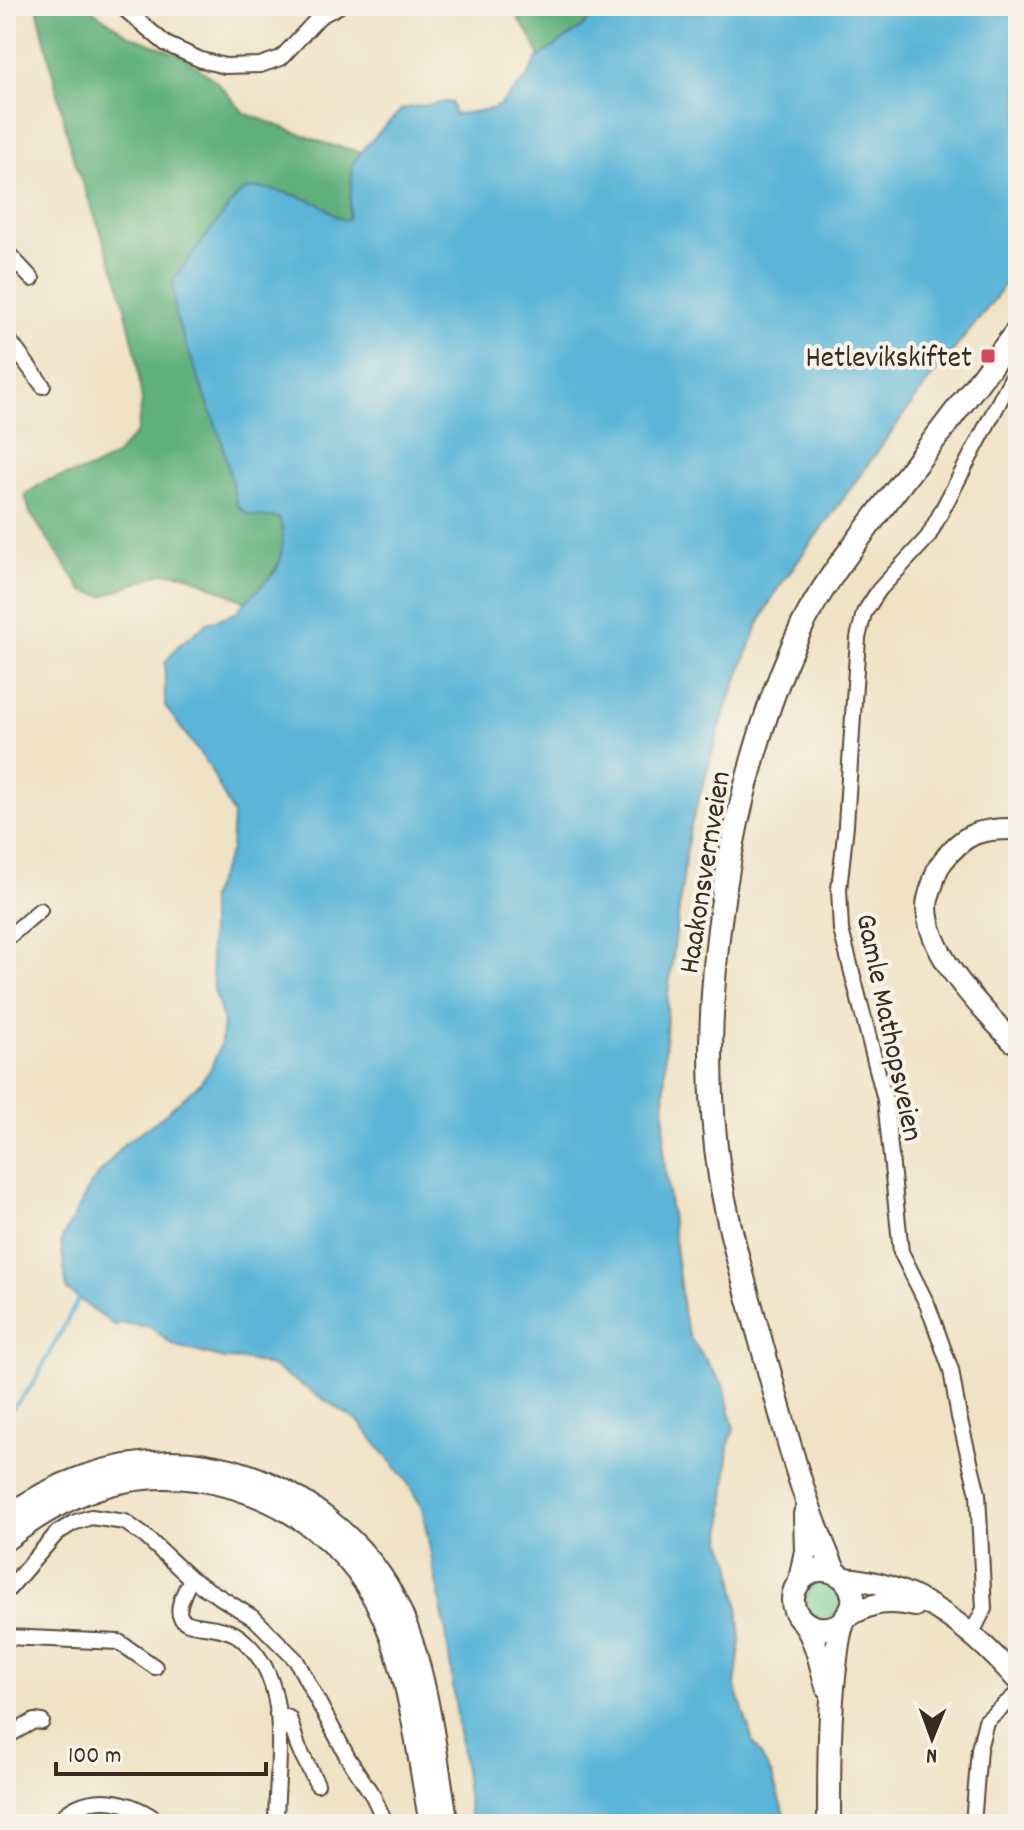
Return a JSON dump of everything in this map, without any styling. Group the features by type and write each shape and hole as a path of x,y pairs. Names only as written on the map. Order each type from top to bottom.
{"main road":[{"name":"Haakonsvernveien","path":"840,1575 804,1493 745,1286 721,1178 711,1061 715,975 724,897 755,748 773,695 804,622 833,574 1018,330"},
{"path":"1018,829 981,830 957,842 937,867 926,905 930,930 943,957 982,1008 1012,1041 1018,1043"},
{"path":"6,1518 42,1494 91,1473 142,1462 167,1461 216,1466 248,1474 311,1507 363,1554 391,1593 400,1612 424,1693 447,1824"},
{"path":"6,1539 72,1498 123,1481 152,1477 209,1480 236,1487 302,1520 354,1567 368,1586 383,1618 408,1696 431,1824"},
{"name":"Haakonsvernveien","path":"800,1580 807,1536 804,1493"},
{"path":"831,1699 814,1638 794,1608 795,1588 800,1580 817,1570 902,1590 972,1633 1018,1681"},
{"path":"829,1824 831,1699 846,1620 852,1610 853,1593 840,1575"},
{"path":"805,1624 824,1630 868,1606 890,1601 938,1612"}],"street":[{"path":"121,6 166,44 201,60 225,66 260,65 281,58 320,16 339,6"},
{"path":"6,251 32,279"},
{"path":"6,336 43,386"},
{"name":"Gamle Mathopsveien","path":"972,1633 984,1609 978,1494 948,1360 928,1306 901,1252 885,1100 841,930 839,889 858,638 864,613 879,590 928,537 1018,366"},
{"path":"6,939 40,910"},
{"path":"6,1592 57,1533 73,1523 91,1517 125,1522 191,1579 255,1619 296,1660 386,1824"},
{"path":"191,1579 180,1599 178,1610 183,1619 193,1626 236,1634 258,1656 271,1683 280,1758 276,1824"},
{"path":"6,1637 119,1642 155,1667"},
{"path":"973,1824 979,1749 986,1721 1018,1693"},
{"path":"277,1714 289,1718 298,1747 317,1784"},
{"path":"6,1737 34,1721 42,1722"},
{"path":"55,1824 78,1805 99,1800 119,1801 145,1811 162,1824"}],"green space":[{"path":"86,6 130,36 181,55 216,81 244,113 327,144 361,152 353,164 347,220 319,204 292,194 261,189 243,191 222,441 237,505 248,515 279,517 283,544 277,565 246,602 185,574 162,573 104,596 83,591 30,513 25,495 45,481 91,469 115,456 137,432 142,402 136,354 119,282 72,154 37,7"},
{"path":"509,6 603,6 581,28 540,57 530,35"},
{"path":"824,1582 837,1587 842,1600 837,1613 824,1618 811,1613 806,1600 811,1587"}],"water":[{"path":"603,6 1018,6 1018,263 994,300 927,383 774,594 757,628 724,714 689,832 668,994 664,1159 684,1317 690,1338 724,1386 734,1429 729,1444 722,1540 731,1561 738,1606 741,1640 735,1685 753,1742 772,1776 787,1824 471,1824 446,1632 422,1508 408,1483 359,1422 273,1367 249,1360 224,1359 173,1345 151,1327 120,1323 115,1326 67,1290 61,1241 91,1184 124,1144 158,1120 199,1084 210,1070 221,1044 223,1019 214,990 210,952 210,897 231,850 233,814 209,766 165,706 165,663 178,646 208,623 235,613 276,571 281,558 283,531 279,518 248,515 237,505 222,441 175,315 173,280 235,199 246,190 258,188 296,196 320,204 335,216 347,220 353,164 402,109 445,102 452,103 454,115 500,105 528,77 537,59 581,28"}],"waterway":[{"path":"6,1416 33,1384 78,1300"}],"place":[{"name":"Hetlevikskiftet","path":"988,356"}]}
